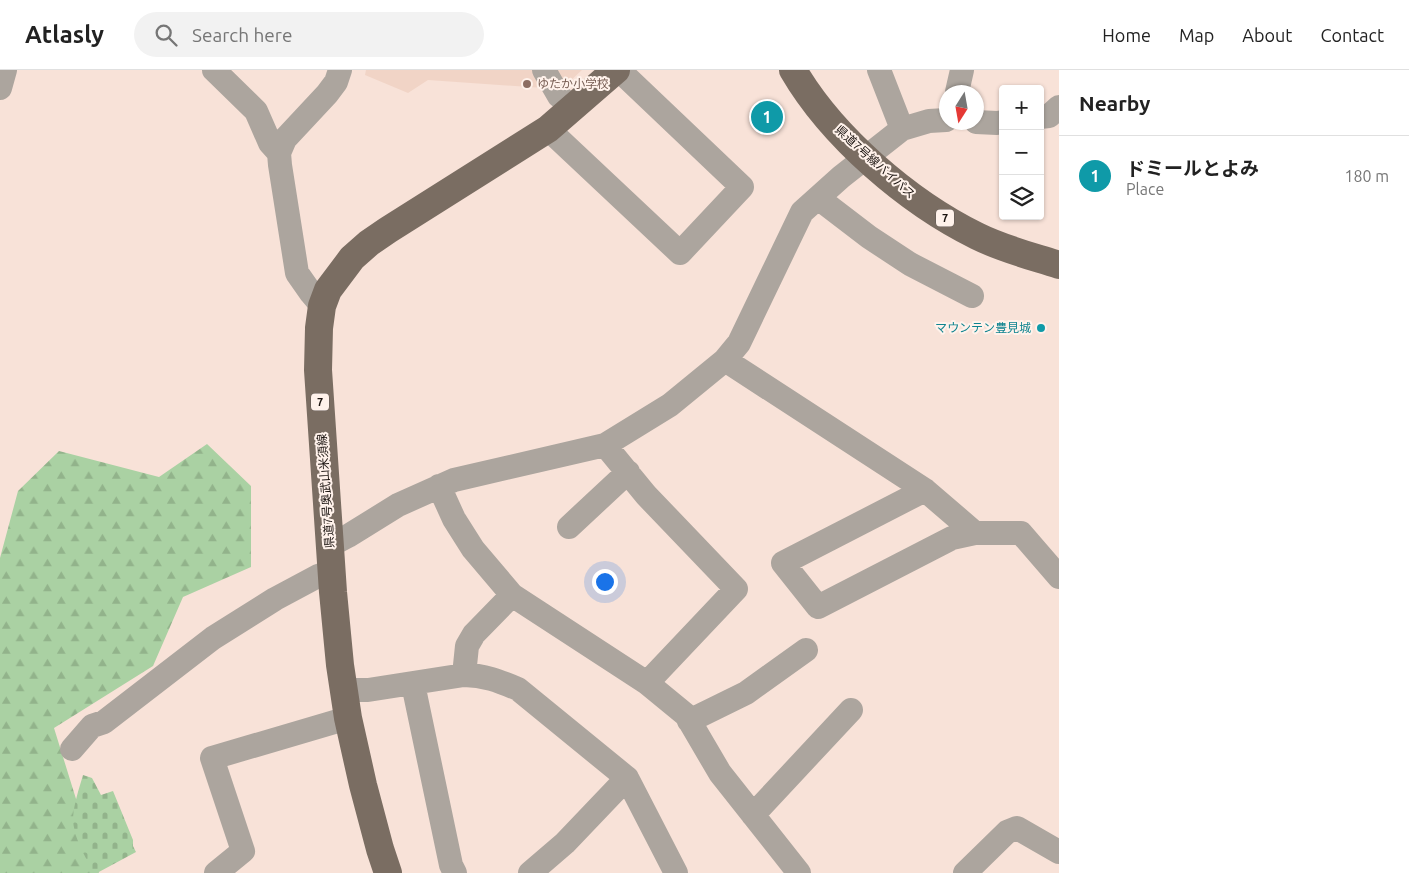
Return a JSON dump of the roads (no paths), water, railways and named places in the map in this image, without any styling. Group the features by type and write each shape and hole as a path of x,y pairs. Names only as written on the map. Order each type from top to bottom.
{"main road":[{"name":"県道7号奥武山米須線","path":"388,873 365,793 348,718 338,645 318,370 319,328 322,306 328,290 338,276 352,258 369,243 548,129 618,70"},
{"name":"県道7号線バイパス","path":"793,70 802,86 824,115 849,141 915,198 977,236 1059,265"}],"street":[{"path":"0,88 4,70"},
{"path":"214,70 256,111 270,143 279,153"},
{"path":"322,306 297,273 279,153 285,139 336,82 340,70"},
{"path":"544,70 559,96 573,108"},
{"path":"548,129 680,253 742,187 618,70"},
{"path":"879,70 902,129"},
{"path":"959,85 962,70"},
{"path":"72,749 92,726 104,722 213,638 275,599 318,576 348,536 398,505 454,480 605,445 670,405 725,360 739,342 802,212 841,177 902,129 939,120"},
{"path":"984,122 999,123"},
{"path":"818,198 869,237 910,264 972,296"},
{"path":"725,360 925,490 975,533"},
{"path":"605,445 646,495 736,589 647,683"},
{"path":"570,528 628,472"},
{"path":"440,486 454,519 473,549 512,595 647,683 686,715 720,773 799,873"},
{"path":"925,490 783,563 818,607 952,538 975,533 1021,533 1059,577"},
{"path":"464,675 467,646 474,634 512,595"},
{"path":"689,720 746,692 806,650"},
{"path":"344,690 368,690 464,675 477,675 498,680 518,689 627,778 676,873"},
{"path":"413,684 451,865 455,873"},
{"path":"754,815 851,710"},
{"path":"216,873 243,851 212,758 348,718"},
{"path":"530,873 565,843 627,778"},
{"path":"965,873 1007,832 1018,828 1059,852"}],"place":[{"name":"ゆたか小学校","path":"527,84"},
{"name":"ドミールとよみ","path":"767,117"},
{"name":"マウンテン豊見城","path":"1041,328"}]}
